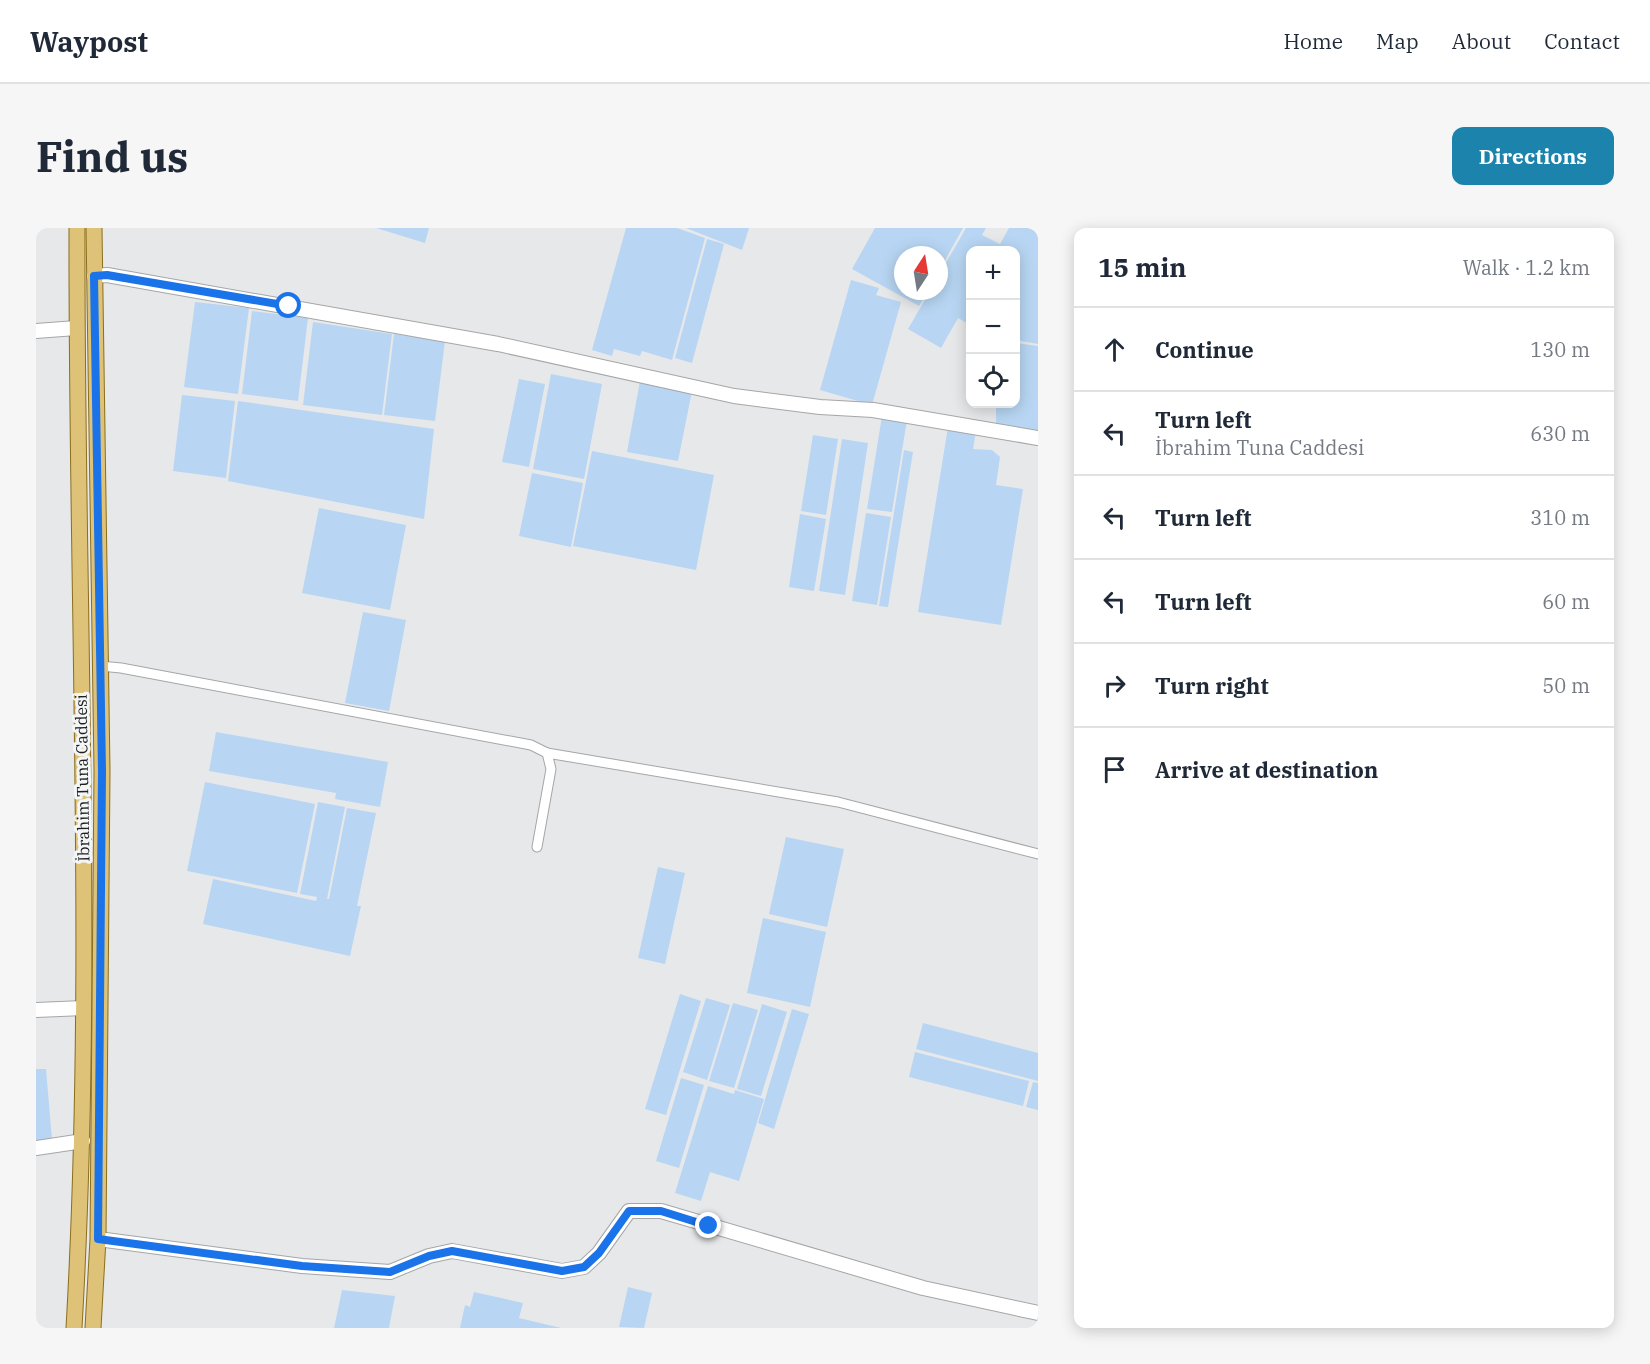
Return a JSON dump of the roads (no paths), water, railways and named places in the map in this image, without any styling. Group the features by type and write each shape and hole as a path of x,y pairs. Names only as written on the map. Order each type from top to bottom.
{"main road":[{"name":"İbrahim Tuna Caddesi","path":"74,1328 82,1142 84,1008 76,228"},
{"name":"İbrahim Tuna Caddesi","path":"93,1328 98,1239 102,771 94,228"}],"street":[{"path":"94,276 107,275 498,344 734,396 873,410 1038,438"},
{"path":"36,331 76,328"},
{"path":"100,666 121,668 531,745 547,753 838,802 1038,854"},
{"path":"537,847 551,769 547,753"},
{"path":"36,1010 84,1008"},
{"path":"36,1148 82,1142"},
{"path":"98,1239 313,1267 390,1272 429,1256 452,1251 562,1271 584,1267 599,1253 629,1211 661,1211 923,1288 1038,1313"}]}
